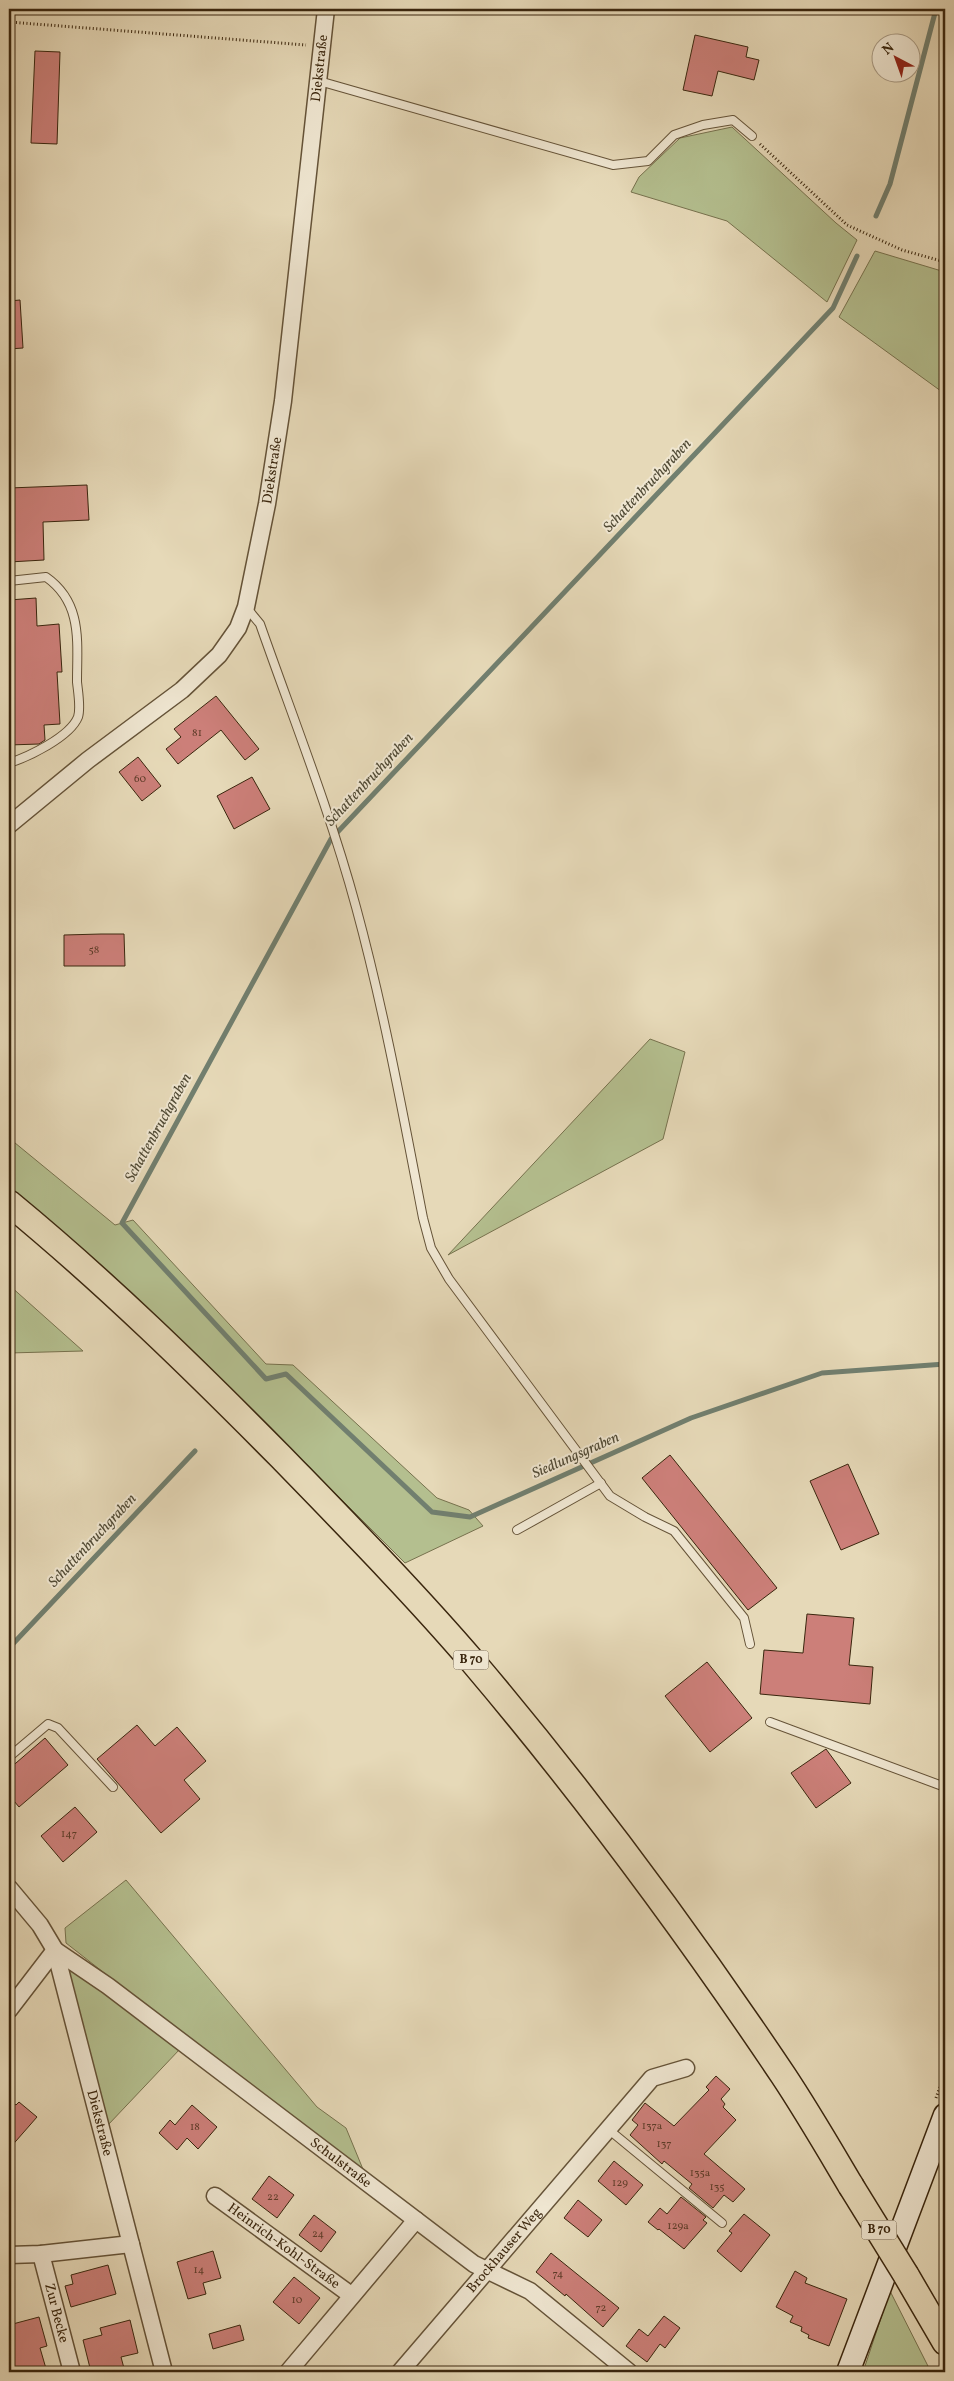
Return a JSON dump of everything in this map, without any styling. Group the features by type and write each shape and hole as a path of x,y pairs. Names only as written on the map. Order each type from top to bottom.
{"main road":[{"name":"B 70","path":"9,1203 55,1241 209,1384 354,1532 472,1662 610,1832 705,1963 784,2077 945,2342"},
{"path":"848,2372 945,2115"}],"street":[{"name":"Diekstraße","path":"9,825 88,760 182,690 219,655 238,628 246,607 267,504 283,402 326,9"},
{"name":"Diekstraße","path":"9,1888 40,1925 56,1950 164,2372"},
{"path":"9,2010 56,1950"},
{"name":"Schulstraße","path":"56,1950 108,1986 474,2264 530,2291 629,2372"},
{"name":"Brockhauser Weg","path":"400,2372 652,2078 686,2068"},
{"name":"Heinrich-Kohl-Straße","path":"215,2196 352,2295"},
{"name":"Heinrich-Kohl-Straße","path":"288,2372 416,2220"},
{"path":"9,2255 41,2254 131,2244"},
{"name":"Zur Becke","path":"41,2254 72,2372"}],"lane":[{"path":"319,81 613,165 648,161 674,135 703,125 733,120 752,136"},
{"path":"9,581 46,577 60,587 69,601 77,627 78,717 69,728 47,746 29,757 9,763"},
{"path":"246,607 260,624 331,825 356,906 385,1020 423,1218 431,1248 449,1279 586,1460 610,1496 674,1532 744,1618 750,1644"},
{"path":"517,1530 598,1479"},
{"path":"770,1722 945,1787"},
{"path":"9,1757 48,1724 58,1728 113,1787"},
{"path":"608,2129 722,2223"}],"path":[{"path":"9,22 322,47"},
{"path":"752,136 847,224 902,250 945,262"}],"green space":[{"path":"732,127 857,240 827,302 727,221 631,192 639,177 680,138"},
{"path":"875,251 945,272 945,394 839,317"},
{"path":"650,1039 685,1052 663,1139 448,1255"},
{"path":"9,1138 115,1225 133,1220 266,1364 293,1365 437,1498 469,1510 483,1526 405,1563 259,1417 9,1197"},
{"path":"9,1285 83,1351 9,1353"},
{"path":"126,1880 317,2107 346,2128 367,2179 66,1943 65,1928"},
{"path":"64,1964 180,2049 108,2125"},
{"path":"890,2291 931,2372 863,2372"}],"building":[{"path":"695,35 748,47 746,57 759,60 754,80 718,71 712,96 683,90"},
{"path":"35,51 60,52 57,144 31,143"},
{"path":"20,300 23,348 9,349 9,301"},
{"path":"87,485 89,520 43,522 44,560 9,562 9,488"},
{"path":"36,598 37,626 59,624 62,672 57,672 60,724 44,725 45,740 39,744 9,745 9,600"},
{"path":"216,696 259,749 245,760 221,730 178,764 166,749 181,737 174,729"},
{"path":"138,757 161,786 142,801 119,772"},
{"path":"252,777 270,809 234,829 217,796"},
{"path":"124,934 125,966 64,966 64,935"},
{"path":"670,1455 777,1588 748,1610 642,1478"},
{"path":"848,1464 879,1534 841,1550 810,1481"},
{"path":"807,1614 854,1618 849,1665 873,1667 870,1704 760,1694 764,1650 803,1653"},
{"path":"707,1662 752,1718 710,1752 665,1696"},
{"path":"137,1725 155,1746 177,1727 206,1761 184,1780 200,1799 161,1833 97,1759"},
{"path":"45,1738 68,1765 19,1807 9,1795 9,1769"},
{"path":"826,1749 851,1783 816,1808 791,1773"},
{"path":"75,1807 97,1832 63,1862 41,1836"},
{"path":"716,2076 730,2089 721,2099 725,2104 723,2107 736,2120 704,2154 745,2189 733,2202 724,2195 713,2208 689,2188 692,2184 664,2161 662,2164 630,2135 638,2125 632,2120 645,2103 674,2126 709,2090 706,2087"},
{"path":"9,2100 16,2105 19,2102 37,2117 9,2149"},
{"path":"192,2105 217,2127 198,2149 187,2138 177,2150 159,2133 170,2120 175,2125"},
{"path":"614,2161 643,2185 626,2205 598,2181"},
{"path":"269,2176 294,2195 277,2218 252,2199"},
{"path":"681,2197 706,2217 703,2220 707,2223 684,2249 648,2222 660,2208 667,2214"},
{"path":"578,2200 602,2220 588,2237 564,2218"},
{"path":"744,2214 770,2235 741,2272 717,2251 732,2233 729,2231"},
{"path":"314,2215 336,2232 321,2252 299,2235"},
{"path":"213,2251 221,2278 203,2283 206,2294 188,2299 177,2262"},
{"path":"551,2253 619,2308 603,2327 566,2294 565,2296 536,2272"},
{"path":"108,2265 116,2294 71,2307 65,2286 73,2284 71,2275"},
{"path":"795,2271 807,2278 805,2283 847,2299 829,2346 808,2338 809,2335 801,2331 802,2327 790,2322 793,2316 776,2307"},
{"path":"294,2277 320,2298 299,2324 273,2302"},
{"path":"664,2316 680,2328 665,2348 660,2344 647,2362 626,2346 639,2329 648,2336"},
{"path":"39,2317 47,2346 40,2348 47,2372 9,2372 9,2325"},
{"path":"130,2320 138,2353 121,2357 125,2372 91,2372 83,2340 102,2335 100,2328"},
{"path":"240,2325 244,2340 213,2349 209,2334"}],"waterway":[{"name":"Schattenbruchgraben","path":"876,216 890,184 936,9"},
{"name":"Schattenbruchgraben","path":"857,256 833,308 331,839 122,1223 266,1379 286,1374 432,1512 470,1517 691,1418 822,1373 945,1364"},
{"name":"Schattenbruchgraben","path":"9,1648 195,1451"}],"water label":[{"name":"Siedlungsgraben","path":"576,1456"}]}
